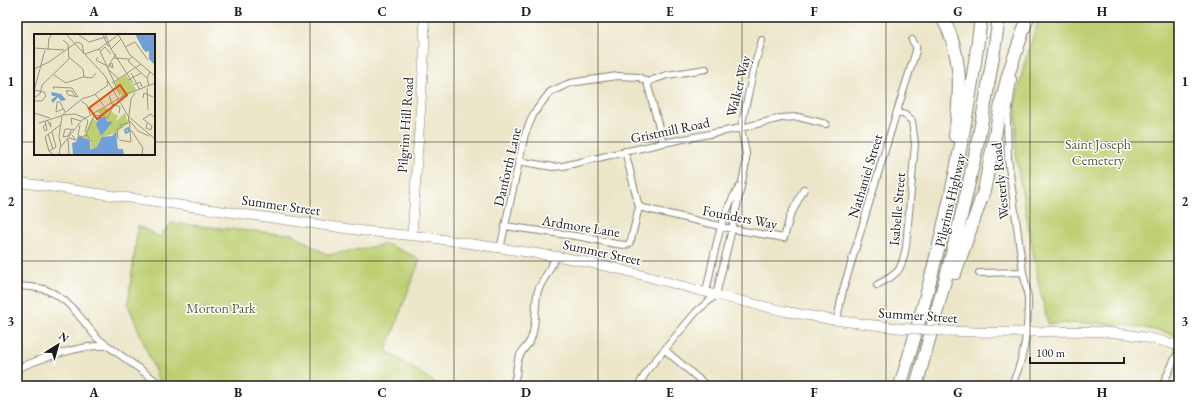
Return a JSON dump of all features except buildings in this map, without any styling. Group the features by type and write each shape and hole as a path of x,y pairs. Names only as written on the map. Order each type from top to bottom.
{"highway":[{"path":"935,264 938,235 953,151 960,84 959,67 952,38 942,17"},
{"name":"Pilgrims Highway","path":"900,386 946,220 970,93 981,17"},
{"name":"Pilgrims Highway","path":"916,386 936,316 972,175 999,17"},
{"path":"936,316 950,288 984,191 1005,86 1029,17"}],"main road":[{"name":"Pilgrim Hill Road","path":"412,235 425,43 424,17"},
{"name":"Summer Street","path":"17,182 364,231 412,235 556,257 621,269 716,295 784,311 837,320 898,328 944,331 1112,332 1159,339 1179,346"}],"street":[{"name":"Westerly Road","path":"1011,386 1019,365 1026,332 1028,301 1008,167 1007,131 1012,83 1029,17"},
{"name":"Walker Way","path":"716,295 746,163 746,153 740,128 754,67 762,40"},
{"name":"Nathaniel Street","path":"837,320 842,290 916,51 916,46 912,40"},
{"path":"663,143 647,82 667,75 706,69"},
{"name":"Danforth Lane","path":"500,249 525,134 534,113 550,92 570,83 617,76 639,77 647,82"},
{"name":"Isabelle Street","path":"877,285 897,274 903,261 914,144 912,122 905,115 897,112"},
{"name":"Gristmill Road","path":"518,161 553,167 563,166 781,118 798,117 826,124"},
{"name":"Ardmore Lane","path":"505,226 626,245 629,244 639,207 625,152"},
{"name":"Walker Way","path":"706,292 721,227 734,194 741,185"},
{"name":"Founders Way","path":"639,207 721,227 784,238 790,216 804,189"},
{"path":"510,386 517,376 520,354 529,344 532,337 538,290 556,257"},
{"path":"979,273 1023,272"},
{"path":"17,286 37,288 55,294 76,312 97,338 163,386"},
{"path":"638,386 649,368 697,311 716,295"},
{"path":"17,369 28,364 74,350 93,346 107,346"},
{"path":"665,350 707,386"},
{"path":"1162,386 1179,350"}],"green space":[{"name":"Saint Joseph Cemetery","path":"1040,17 1179,17 1179,336 1147,328 1114,324 1048,324 1038,280 1016,158 1016,101 1025,61"},
{"name":"Morton Park","path":"171,223 292,234 328,255 387,244 420,259 386,351 440,386 161,386 128,304 138,226 160,237"}]}
